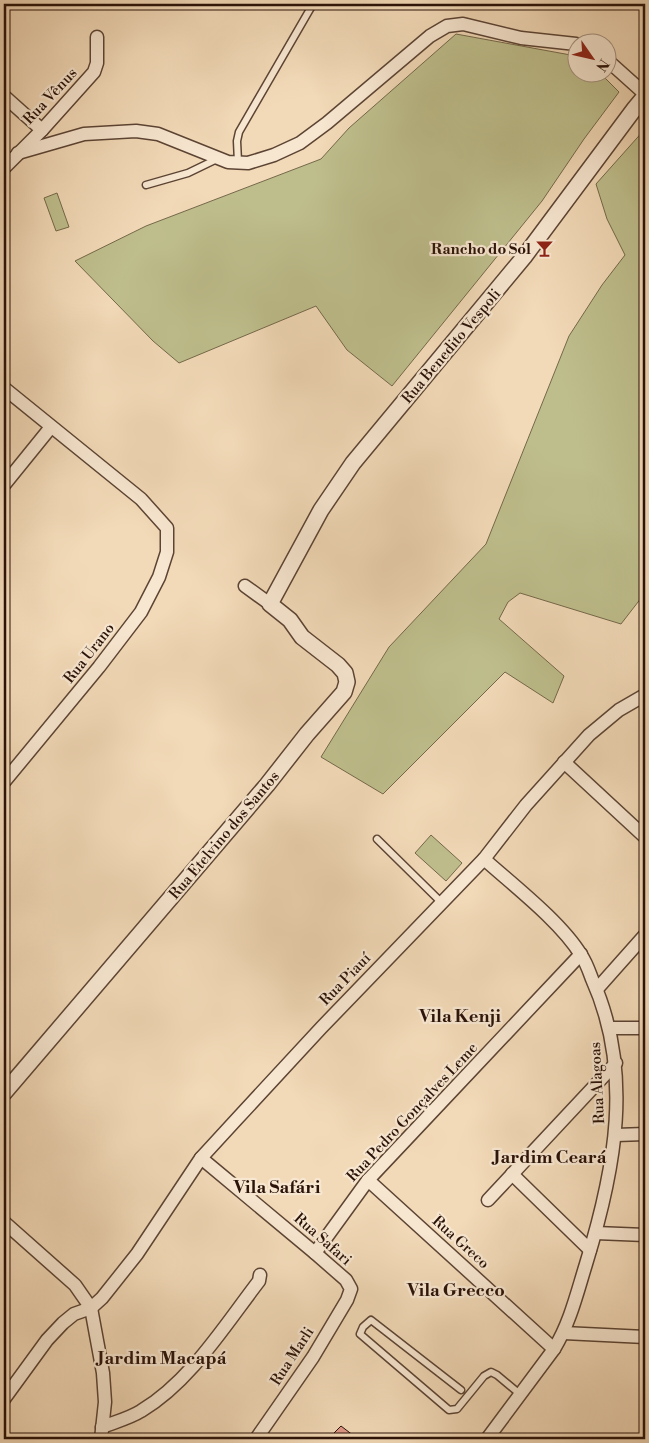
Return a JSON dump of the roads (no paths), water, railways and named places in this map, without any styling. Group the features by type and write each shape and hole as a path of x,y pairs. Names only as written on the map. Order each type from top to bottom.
{"street":[{"path":"18,153 84,134 136,131 158,134 228,162 248,163 274,155 300,142 350,105 430,36 447,26 463,24 521,38 566,43"},
{"name":"Rua Vênus","path":"4,168 42,130 94,72 97,63 97,37"},
{"path":"616,67 645,95"},
{"name":"Rua Benedito Vespoli","path":"270,604 321,510 353,463 524,258 645,95"},
{"path":"4,96 42,130"},
{"path":"4,388 51,427 4,485"},
{"name":"Rua Urano","path":"4,782 100,667 141,612 159,577 167,552 167,528 142,499 51,427"},
{"name":"Rua Etelvino dos Santos","path":"4,1093 344,692 347,682 345,673 338,665 302,637 290,620 246,586"},
{"name":"Rua Piauí","path":"4,1399 55,1332 74,1314 91,1308 102,1298 137,1254 201,1158 321,1028 484,859 526,804 589,735 619,710 645,695"},
{"path":"564,762 645,837"},
{"name":"Rua Alagoas","path":"484,859 560,928 581,954 597,989 610,1028 616,1063 617,1106 616,1135 596,1233 564,1333 521,1395 487,1439"},
{"path":"597,989 645,935"},
{"name":"Rua Pedro Gonçalves Leme","path":"315,1253 368,1180 581,954"},
{"path":"610,1028 645,1028"},
{"path":"488,1200 616,1063"},
{"path":"616,1135 645,1134"},
{"name":"Rua Safari","path":"201,1158 346,1280 351,1289"},
{"path":"512,1174 590,1250"},
{"name":"Rua Greco","path":"368,1180 554,1349"},
{"path":"4,1222 74,1286 91,1308 103,1373 105,1402 102,1433"},
{"path":"596,1233 645,1235"},
{"path":"102,1433 140,1412 160,1398 182,1378 259,1281 260,1275"},
{"name":"Rua Marli","path":"256,1439 313,1357 347,1300 351,1289"},
{"path":"564,1333 645,1337"}],"lane":[{"path":"238,162 237,141 239,132 313,4"},
{"path":"146,185 188,173 219,158"},
{"path":"377,838 441,902"},
{"path":"461,1390 371,1320 363,1327 360,1334 449,1410 457,1409 484,1376 491,1372 521,1395"}],"place":[{"name":"Rancho do Sol","path":"545,249"}],"district":[{"name":"Vila Kenji","path":"460,1016"},
{"name":"Jardim Ceará","path":"550,1157"},
{"name":"Vila Safári","path":"277,1187"},
{"name":"Vila Grecco","path":"456,1290"},
{"name":"Jardim Macapá","path":"162,1358"}]}
